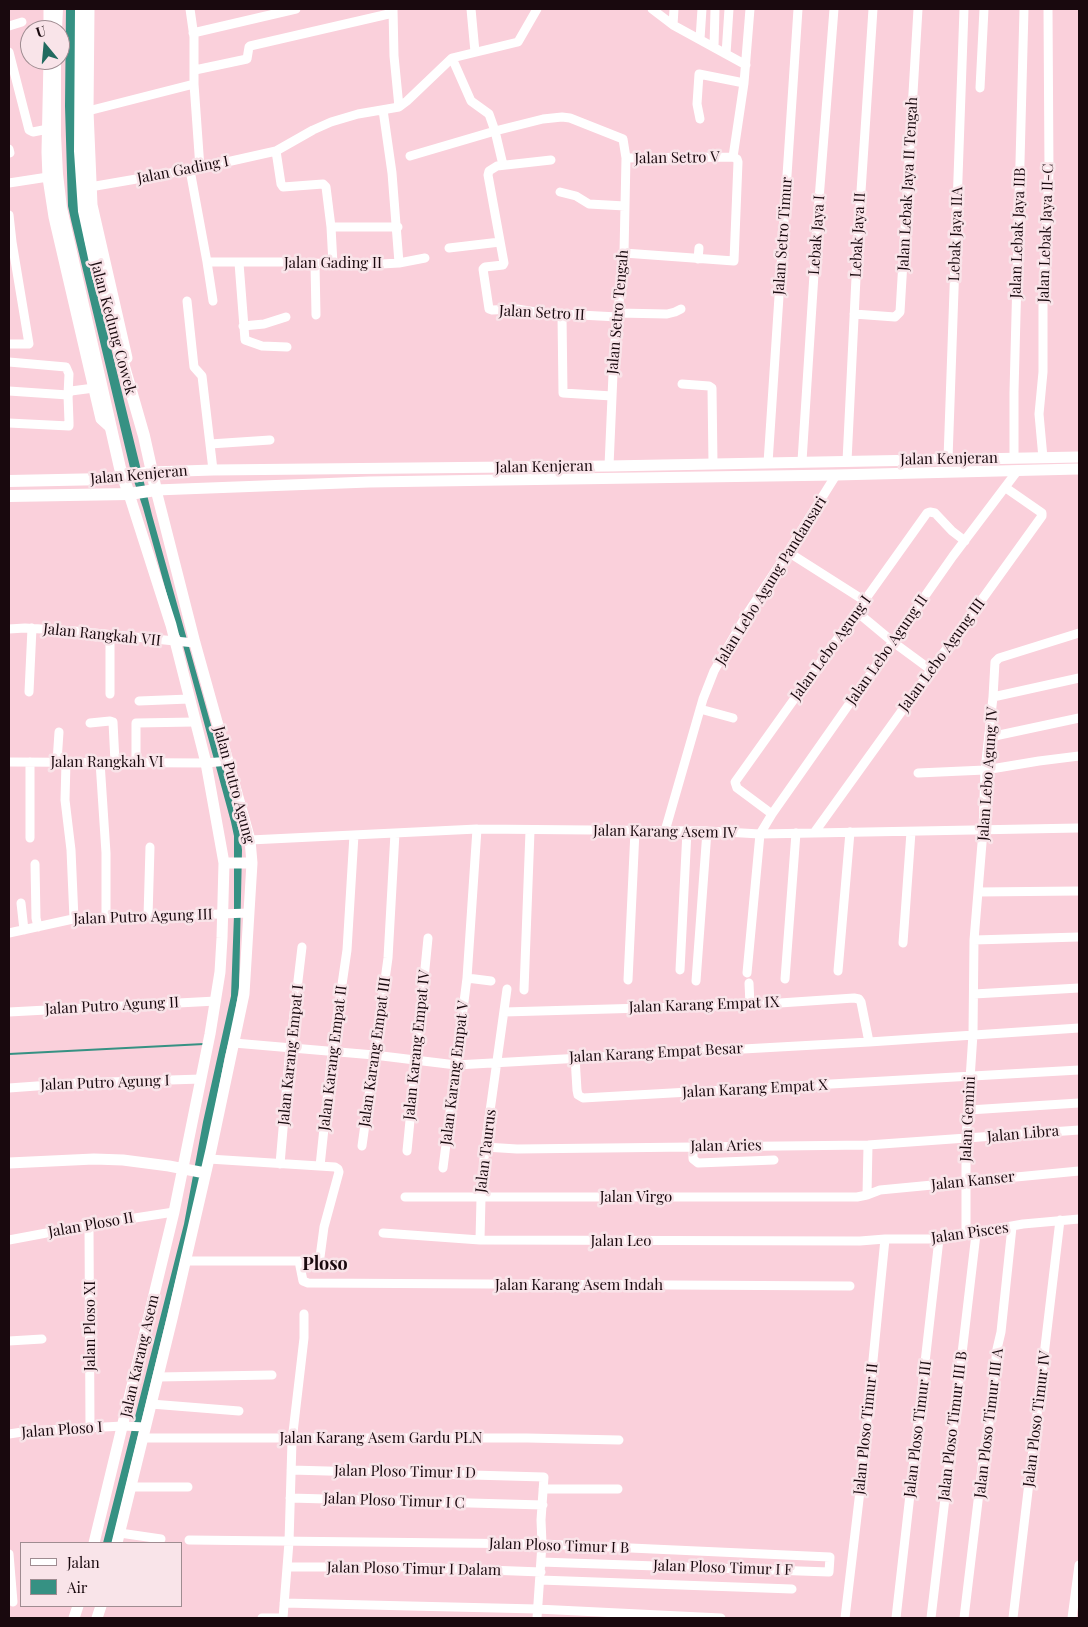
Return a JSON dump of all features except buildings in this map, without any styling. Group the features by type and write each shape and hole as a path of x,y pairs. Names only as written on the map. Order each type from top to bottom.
{"highway":[{"name":"Jalan Kedung Cowek","path":"81,9 84,129 81,182 84,211 98,276 133,401"},
{"name":"Jalan Kedung Cowek","path":"54,70 51,128 52,180 61,208 111,428"},
{"path":"133,401 153,491"},
{"path":"111,428 131,494"},
{"name":"Jalan Kenjeran","path":"9,481 126,477 150,473"},
{"name":"Jalan Kenjeran","path":"9,496 131,494 153,491"}],"main road":[{"name":"Jalan Kedung Cowek","path":"88,9 88,110 84,129 90,187 94,221 134,388 133,401"},
{"name":"Jalan Kedung Cowek","path":"48,70 51,128"},
{"name":"Jalan Kedung Cowek","path":"52,180 54,217 101,419 111,428"},
{"name":"Jalan Kenjeran","path":"150,473 213,470 609,466 1079,457"},
{"path":"556,466 554,474 557,480"},
{"path":"532,467 536,472 534,480"},
{"name":"Jalan Kenjeran","path":"153,491 369,482 836,475 1079,469"},
{"name":"Jalan Putro Agung","path":"153,491 226,762 250,840 244,994 209,1159 204,1173"},
{"name":"Jalan Putro Agung","path":"131,494 177,642 195,722 209,763 227,863 220,972 216,1001 184,1169"},
{"path":"227,863 248,863"},
{"path":"9,1163 107,1159 204,1173"},
{"name":"Jalan Karang Asem","path":"94,1542 124,1426 184,1169"},
{"name":"Jalan Karang Asem","path":"118,1538 143,1431 158,1377 204,1173"}],"street":[{"path":"190,9 200,168"},
{"path":"193,33 296,9"},
{"path":"471,9 475,52"},
{"path":"538,9 518,42 452,58 471,101 489,114 503,165 552,160"},
{"path":"652,9 673,25 746,65"},
{"path":"673,25 674,9"},
{"path":"700,39 702,9"},
{"path":"714,47 715,9"},
{"path":"726,54 729,9"},
{"name":"Jalan Setro V","path":"410,156 543,119 567,117 621,138 626,158 733,157 744,83 750,9"},
{"name":"Jalan Setro Timur","path":"768,463 798,9"},
{"name":"Lebak Jaya I","path":"802,461 818,212 834,9"},
{"name":"Lebak Jaya II","path":"847,461 873,9"},
{"name":"Jalan Lebak Jaya II Tengah","path":"854,314 895,317 900,312 918,9"},
{"name":"Lebak Jaya IIA","path":"948,459 964,9"},
{"path":"980,88 984,9"},
{"name":"Jalan Lebak Jaya IIB","path":"1014,458 1024,9"},
{"name":"Jalan Lebak Jaya II-C","path":"1043,458 1039,414 1043,372 1043,297 1049,181 1048,9"},
{"path":"195,70 247,59 250,46 393,11 399,107"},
{"path":"9,52 29,130 32,132 51,128"},
{"name":"Jalan Gading I","path":"90,187 190,170 276,151 331,122 358,114 399,107 452,58"},
{"path":"700,119 696,104 699,74 744,83"},
{"path":"88,110 194,84"},
{"name":"Jalan Gading II","path":"207,262 363,265 399,263 398,226 383,110"},
{"path":"276,151 283,187 323,184 325,186 331,228 333,264"},
{"path":"624,253 733,261 738,160 736,157 733,157"},
{"name":"Jalan Setro Tengah","path":"609,466 614,351 624,253 626,158"},
{"name":"Jalan Setro II","path":"503,165 494,167 489,171 488,175 504,264 483,269 490,310 522,309 562,314 618,315 667,314 681,309"},
{"path":"190,170 213,301"},
{"path":"9,183 52,180"},
{"path":"560,192 576,196 589,204 625,206"},
{"path":"9,215 29,344 9,344"},
{"path":"331,228 398,226"},
{"path":"449,248 500,242"},
{"path":"698,258 699,248"},
{"path":"399,263 426,258"},
{"path":"239,263 243,326 246,341 262,346 287,347"},
{"path":"315,264 316,316"},
{"path":"187,301 194,367 202,376 213,470"},
{"path":"562,314 563,393 612,396"},
{"path":"243,326 264,324 286,318"},
{"path":"9,362 66,367 69,374 69,426 9,423"},
{"path":"682,384 709,386 712,388 713,464"},
{"path":"9,391 68,395 71,391 94,388"},
{"path":"210,444 270,440"},
{"name":"Jalan Lebo Agung II","path":"760,834 772,814 893,642 1018,470"},
{"name":"Jalan Lebo Agung Pandansari","path":"665,831 700,709 714,671 747,614 836,475"},
{"name":"Jalan Lebo Agung III","path":"814,833 1042,516 1042,513 1006,488"},
{"name":"Jalan Lebo Agung I","path":"772,814 736,788 735,782 928,513 935,513 952,531 965,541"},
{"path":"788,552 866,601"},
{"path":"857,612 931,670"},
{"name":"Jalan Rangkah VII","path":"9,628 110,634 193,643"},
{"path":"29,692 32,628"},
{"name":"Jalan Lebo Agung IV","path":"974,940 983,831 985,770 994,697 995,662 999,658 1079,633"},
{"path":"110,634 110,694"},
{"path":"994,697 1079,678"},
{"path":"139,701 190,699"},
{"path":"700,709 733,718"},
{"path":"990,737 1079,718"},
{"path":"90,722 113,722 115,762"},
{"path":"136,762 136,723 195,722"},
{"path":"59,732 71,850 74,919"},
{"path":"918,773 985,770 1079,756"},
{"name":"Jalan Rangkah VI","path":"9,762 226,762"},
{"path":"30,762 30,838"},
{"path":"100,762 106,853 106,918"},
{"name":"Jalan Karang Asem IV","path":"250,840 477,830 707,831 760,834 1079,828"},
{"name":"Jalan Karang Empat V","path":"444,1168 467,978 477,830"},
{"path":"524,990 530,831"},
{"path":"628,980 635,831"},
{"path":"680,970 687,831"},
{"path":"696,981 707,831"},
{"path":"838,971 850,832"},
{"path":"903,943 911,832"},
{"name":"Jalan Karang Empat III","path":"362,1146 388,958 395,833"},
{"path":"786,979 796,833"},
{"name":"Jalan Karang Empat II","path":"320,1166 332,1053 347,950 354,834"},
{"path":"746,973 760,834"},
{"path":"148,917 150,847"},
{"path":"35,864 36,918 38,927"},
{"path":"978,892 1079,891"},
{"path":"21,903 24,930"},
{"name":"Jalan Putro Agung III","path":"9,933 74,919 248,913"},
{"path":"974,940 1079,937"},
{"name":"Jalan Karang Empat IV","path":"407,1151 428,938"},
{"name":"Jalan Gemini","path":"971,1234 966,1182 966,1139 973,1034 974,940"},
{"name":"Jalan Karang Empat I","path":"280,1164 290,1048 302,947"},
{"path":"467,978 490,981"},
{"path":"749,983 750,1005"},
{"path":"974,994 1079,988"},
{"name":"Jalan Taurus","path":"480,1240 481,1198 486,1147 507,989"},
{"name":"Jalan Karang Empat IX","path":"504,1012 750,1005 859,999 869,1042"},
{"name":"Jalan Putro Agung II","path":"9,1012 216,1001"},
{"name":"Jalan Karang Empat Besar","path":"234,1043 456,1065 869,1042 1079,1028"},
{"name":"Jalan Karang Empat X","path":"575,1058 576,1090 578,1095 583,1098 970,1077"},
{"path":"970,1077 1079,1070"},
{"name":"Jalan Putro Agung I","path":"9,1088 78,1083 201,1079"},
{"path":"969,1110 1079,1103"},
{"name":"Jalan Libra","path":"966,1139 1079,1130"},
{"name":"Jalan Aries","path":"486,1147 517,1149 868,1145 966,1139"},
{"path":"867,1195 868,1145"},
{"path":"692,1147 693,1159 698,1163 774,1160"},
{"path":"185,1261 316,1260 320,1257 324,1227 339,1172 335,1167 209,1159"},
{"name":"Jalan Kanser","path":"867,1195 880,1190 1079,1171"},
{"name":"Jalan Virgo","path":"405,1197 857,1197 867,1195"},
{"name":"Jalan Ploso II","path":"9,1240 174,1212"},
{"name":"Jalan Pisces","path":"860,1241 940,1239 1023,1224 1079,1219"},
{"name":"Jalan Ploso Timur IV","path":"1014,1618 1060,1220"},
{"name":"Jalan Ploso XI","path":"89,1225 90,1428"},
{"name":"Jalan Ploso Timur III A","path":"964,1618 997,1348 1001,1332 1012,1227"},
{"name":"Jalan Leo","path":"383,1233 480,1240 860,1241"},
{"name":"Jalan Ploso Timur III B","path":"931,1618 971,1234"},
{"name":"Jalan Ploso Timur II","path":"845,1618 861,1482 885,1239"},
{"name":"Jalan Ploso Timur III","path":"896,1618 940,1239"},
{"name":"Jalan Karang Asem Indah","path":"299,1261 303,1281 308,1283 850,1286"},
{"path":"262,1618 283,1618 289,1542 293,1438 304,1338 304,1314"},
{"path":"9,1341 42,1339"},
{"path":"158,1377 272,1375"},
{"path":"151,1404 239,1411"},
{"name":"Jalan Ploso I","path":"9,1434 29,1431 124,1426 143,1431"},
{"name":"Jalan Karang Asem Gardu PLN","path":"143,1431 293,1438 618,1440"},
{"name":"Jalan Ploso Timur I D","path":"291,1470 542,1476 544,1478 543,1489"},
{"path":"131,1487 188,1487"},
{"path":"537,1614 542,1544 543,1489 618,1489"},
{"name":"Jalan Ploso Timur I C","path":"290,1498 543,1505"},
{"path":"118,1538 161,1539"},
{"name":"Jalan Ploso Timur I B","path":"189,1540 542,1544 830,1557"},
{"path":"9,1554 14,1602"},
{"name":"Jalan Ploso Timur I F","path":"541,1562 829,1572 830,1557"},
{"path":"1072,1618 1079,1565"},
{"name":"Jalan Ploso Timur I Dalam","path":"287,1567 411,1567 540,1576 792,1589"},
{"path":"284,1603 537,1614 721,1618"}],"water":[{"path":"66,9 75,9 84,238 152,515 238,821 242,850 239,988 233,1025 189,1225 112,1542 103,1542 184,1224 203,1122 231,996 234,836 181,638 177,631 143,508 131,472 68,206 65,70 70,70 70,20 66,20"}],"waterway":[{"path":"9,1054 204,1044"}],"district":[{"name":"Ploso","path":"325,1264"}]}
